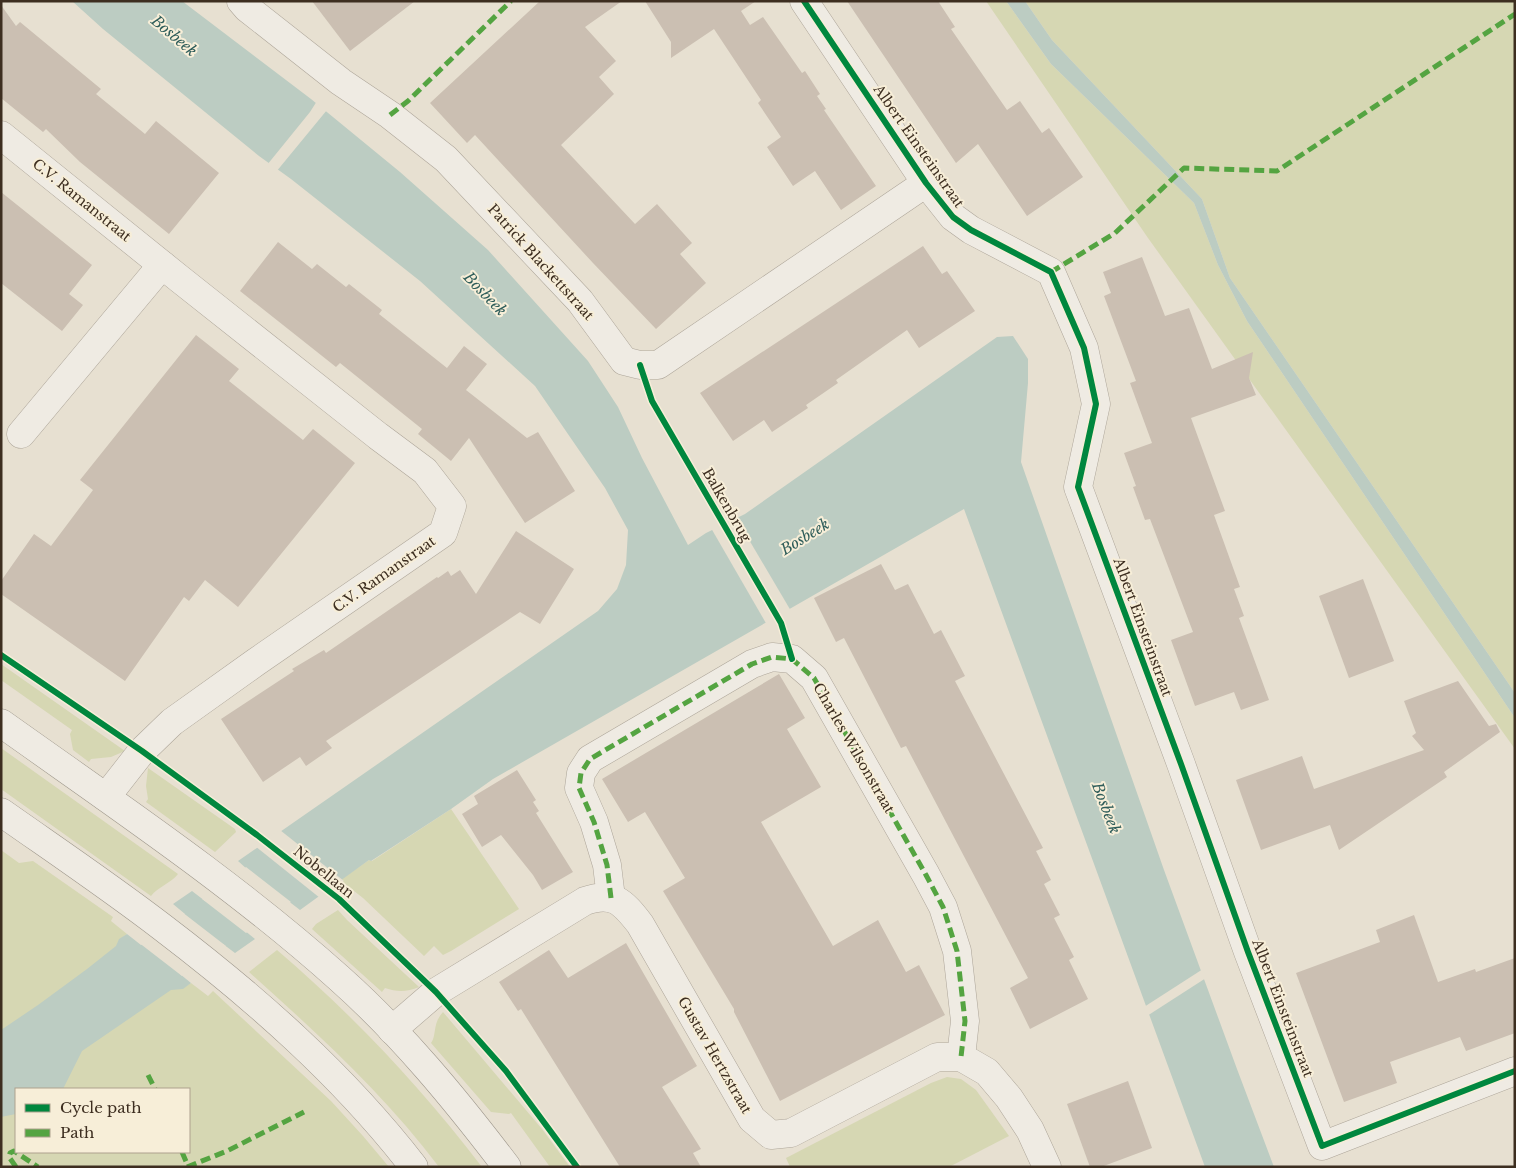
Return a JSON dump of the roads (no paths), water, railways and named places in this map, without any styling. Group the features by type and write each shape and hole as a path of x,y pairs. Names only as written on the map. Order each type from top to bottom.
{"street":[{"name":"Patrick Blackettstraat","path":"241,1 247,8 341,82 390,115 446,159 580,301 624,361 658,365 926,183"},
{"name":"Albert Einsteinstraat","path":"804,1 926,183 953,217 971,230 1051,272 1084,348 1096,404 1078,487 1181,764 1248,952 1322,1146 1515,1071"},
{"name":"C.V. Ramanstraat","path":"1,136 378,436 425,471 452,506 443,533 172,722 142,751 106,797"},
{"path":"22,434 162,265"},
{"name":"Charles Wilsonstraat","path":"611,898 607,865 594,822 579,788 581,773 590,758 752,664 772,657 792,659 814,678 943,907 957,951 965,1021 961,1057"},
{"path":"1,724 225,883 340,979 392,1030 450,1094 507,1167"},
{"path":"1,812 161,926 253,1000 328,1070 378,1122 414,1167"},
{"path":"392,1030 436,992 585,902 596,897 611,898"},
{"name":"Gustav Hertzstraat","path":"611,898 626,905 640,924 752,1119 771,1135 791,1134 937,1057 961,1057"},
{"path":"961,1057 987,1072 1009,1098 1030,1130 1047,1167"}],"water":[{"name":"Bosbeek","path":"72,1 182,1 311,99 400,172 488,250 588,361 618,407 642,458 688,545 706,533 745,514 997,337 1013,336 1028,359 1028,383 1021,462 1164,870 1274,1167 1205,1167 964,509 493,779 451,809 371,861 369,860 300,910 287,900 244,930 255,939 235,953 223,944 180,974 191,983 183,989 171,990 82,1051 64,1088 15,1088 15,1114 1,1117 1,1030 87,969 116,946 119,939 127,934 141,945 185,914 173,904 192,891 205,901 248,870 238,861 598,611 617,589 626,565 628,530 605,488 535,386 420,281 259,156 103,29"},
{"path":"1006,1 1025,1 1052,40 1202,199 1230,278 1515,693 1515,718 1247,321 1218,265 1194,203 1051,64"}]}
